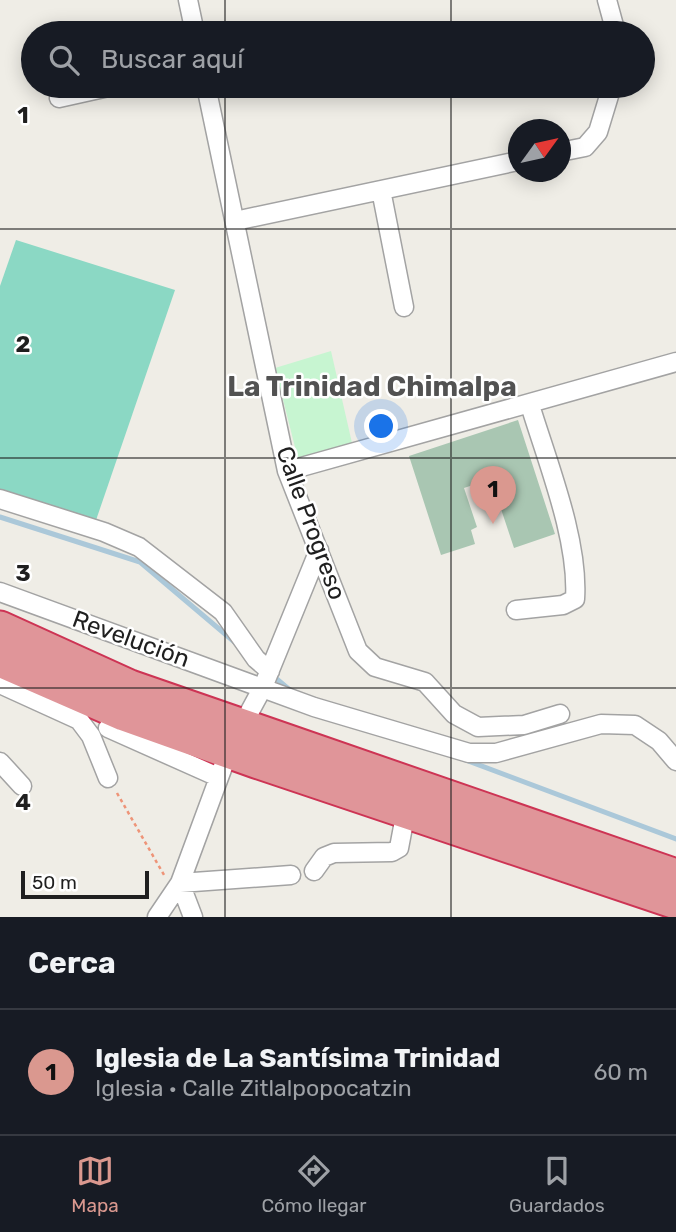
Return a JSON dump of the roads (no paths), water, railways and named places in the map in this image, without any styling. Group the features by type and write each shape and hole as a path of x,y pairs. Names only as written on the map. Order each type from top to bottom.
{"highway":[{"path":"0,628 130,687 676,876"},
{"path":"0,660 124,714 676,902"}],"street":[{"path":"188,0 192,21"},
{"path":"607,0 613,21"},
{"name":"Calle Progreso","path":"208,98 287,471 358,651 374,667 425,682 454,714 478,727 524,725 560,713"},
{"path":"571,150 585,147 598,132 608,98"},
{"path":"234,221 508,163"},
{"path":"381,190 404,307"},
{"path":"287,471 676,362"},
{"path":"516,610 563,605 575,598 576,582 570,540 530,405"},
{"path":"0,499 104,532 139,547 223,612 256,659 266,679"},
{"path":"250,711 266,679 319,550"},
{"name":"Revelución","path":"0,592 266,679 314,707 469,753 496,753 601,724 635,725 659,741 676,761"},
{"path":"0,684 79,720 91,736 108,778"},
{"path":"108,728 221,771 177,888 158,917"},
{"path":"0,762 22,786"},
{"path":"314,871 324,857 334,853 392,852 399,848 406,811"},
{"path":"177,888 291,875"},
{"path":"177,888 193,917"}],"waterway":[{"path":"0,517 140,562 238,645"},
{"path":"272,675 291,691"},
{"path":"463,759 676,839"}],"place":[{"name":"Iglesia de La Santísima Trinidad","path":"493,524"}],"district":[{"name":"La Trinidad Chimalpa","path":"372,386"}]}
